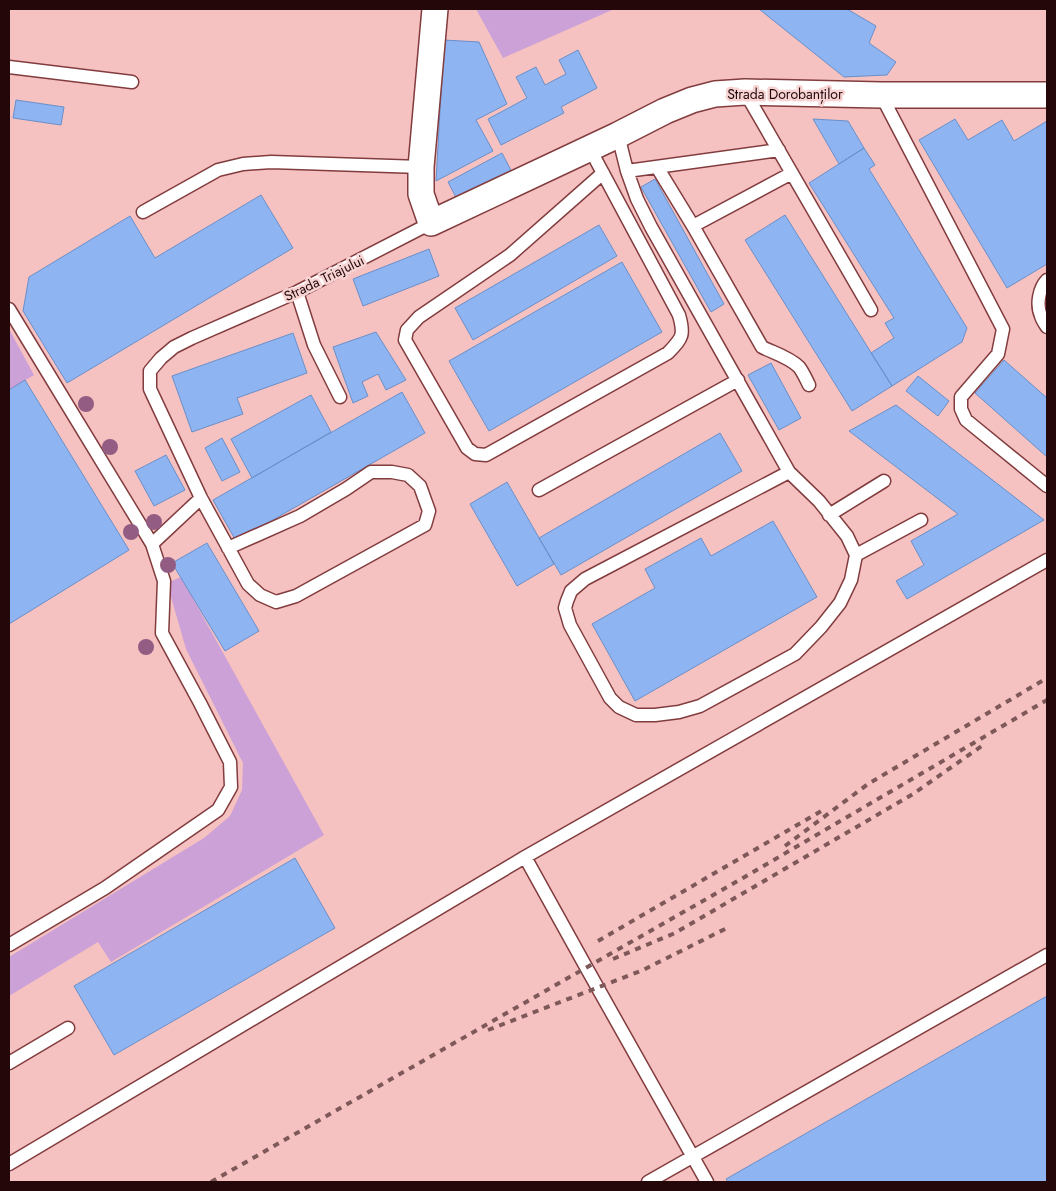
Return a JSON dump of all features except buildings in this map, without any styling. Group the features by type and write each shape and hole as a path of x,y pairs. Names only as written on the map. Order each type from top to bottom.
{"street":[{"path":"431,223 421,194 421,167 435,9"},
{"name":"Strada Dorobanților","path":"431,223 590,149 665,111 692,100 715,94 745,92 881,95 1047,95"}],"lane":[{"path":"9,67 132,82"},
{"path":"745,92 871,310"},
{"path":"881,95 1003,329 998,354 961,397 961,409 966,420 1047,486"},
{"path":"618,135 627,171 637,199 651,227 789,472 819,501 847,536 856,555 850,580 840,602 795,654 700,706 679,712 655,715 636,715 619,706 610,698 570,625 565,608 571,591 585,578 789,472"},
{"path":"590,149 603,172 679,315 683,328 682,336 668,353 486,455 475,454 467,448 405,340 407,330 419,317 510,255 603,172"},
{"path":"627,171 779,150"},
{"path":"143,212 218,170 244,164 271,162 421,167"},
{"path":"657,167 762,347 790,359 800,368 809,385"},
{"path":"693,226 792,173"},
{"name":"Strada Triajului","path":"228,548 300,516 372,472 392,472 408,475 420,486 429,511 425,525 296,596 276,602 260,595 248,584 228,548 201,498 150,389 150,371 174,347 296,292 431,223"},
{"path":"1047,280 1043,285 1039,301 1040,314 1047,327"},
{"path":"296,292 314,345 340,397"},
{"path":"9,309 152,544 164,581 162,633 230,762 230,787 218,810 105,888 9,945"},
{"path":"539,490 738,380"},
{"path":"829,515 884,481"},
{"path":"152,544 201,498"},
{"path":"856,555 921,520"},
{"path":"9,1164 525,858 1047,560"},
{"path":"525,858 707,1182"},
{"path":"648,1182 1047,955"},
{"path":"9,1063 68,1028"}],"shaded area":[{"path":"476,9 613,9 503,58"},
{"path":"9,329 34,375 9,390"},
{"path":"181,577 324,835 111,962 98,942 9,996 9,957 204,838 230,816 242,790 243,763 186,649 167,583"}],"railway":[{"path":"785,846 868,784 1047,678"},
{"path":"211,1182 743,878 1047,700"},
{"path":"613,959 675,933 913,794 986,743"},
{"path":"598,941 823,810"},
{"path":"488,1030 643,970 729,927"}]}
